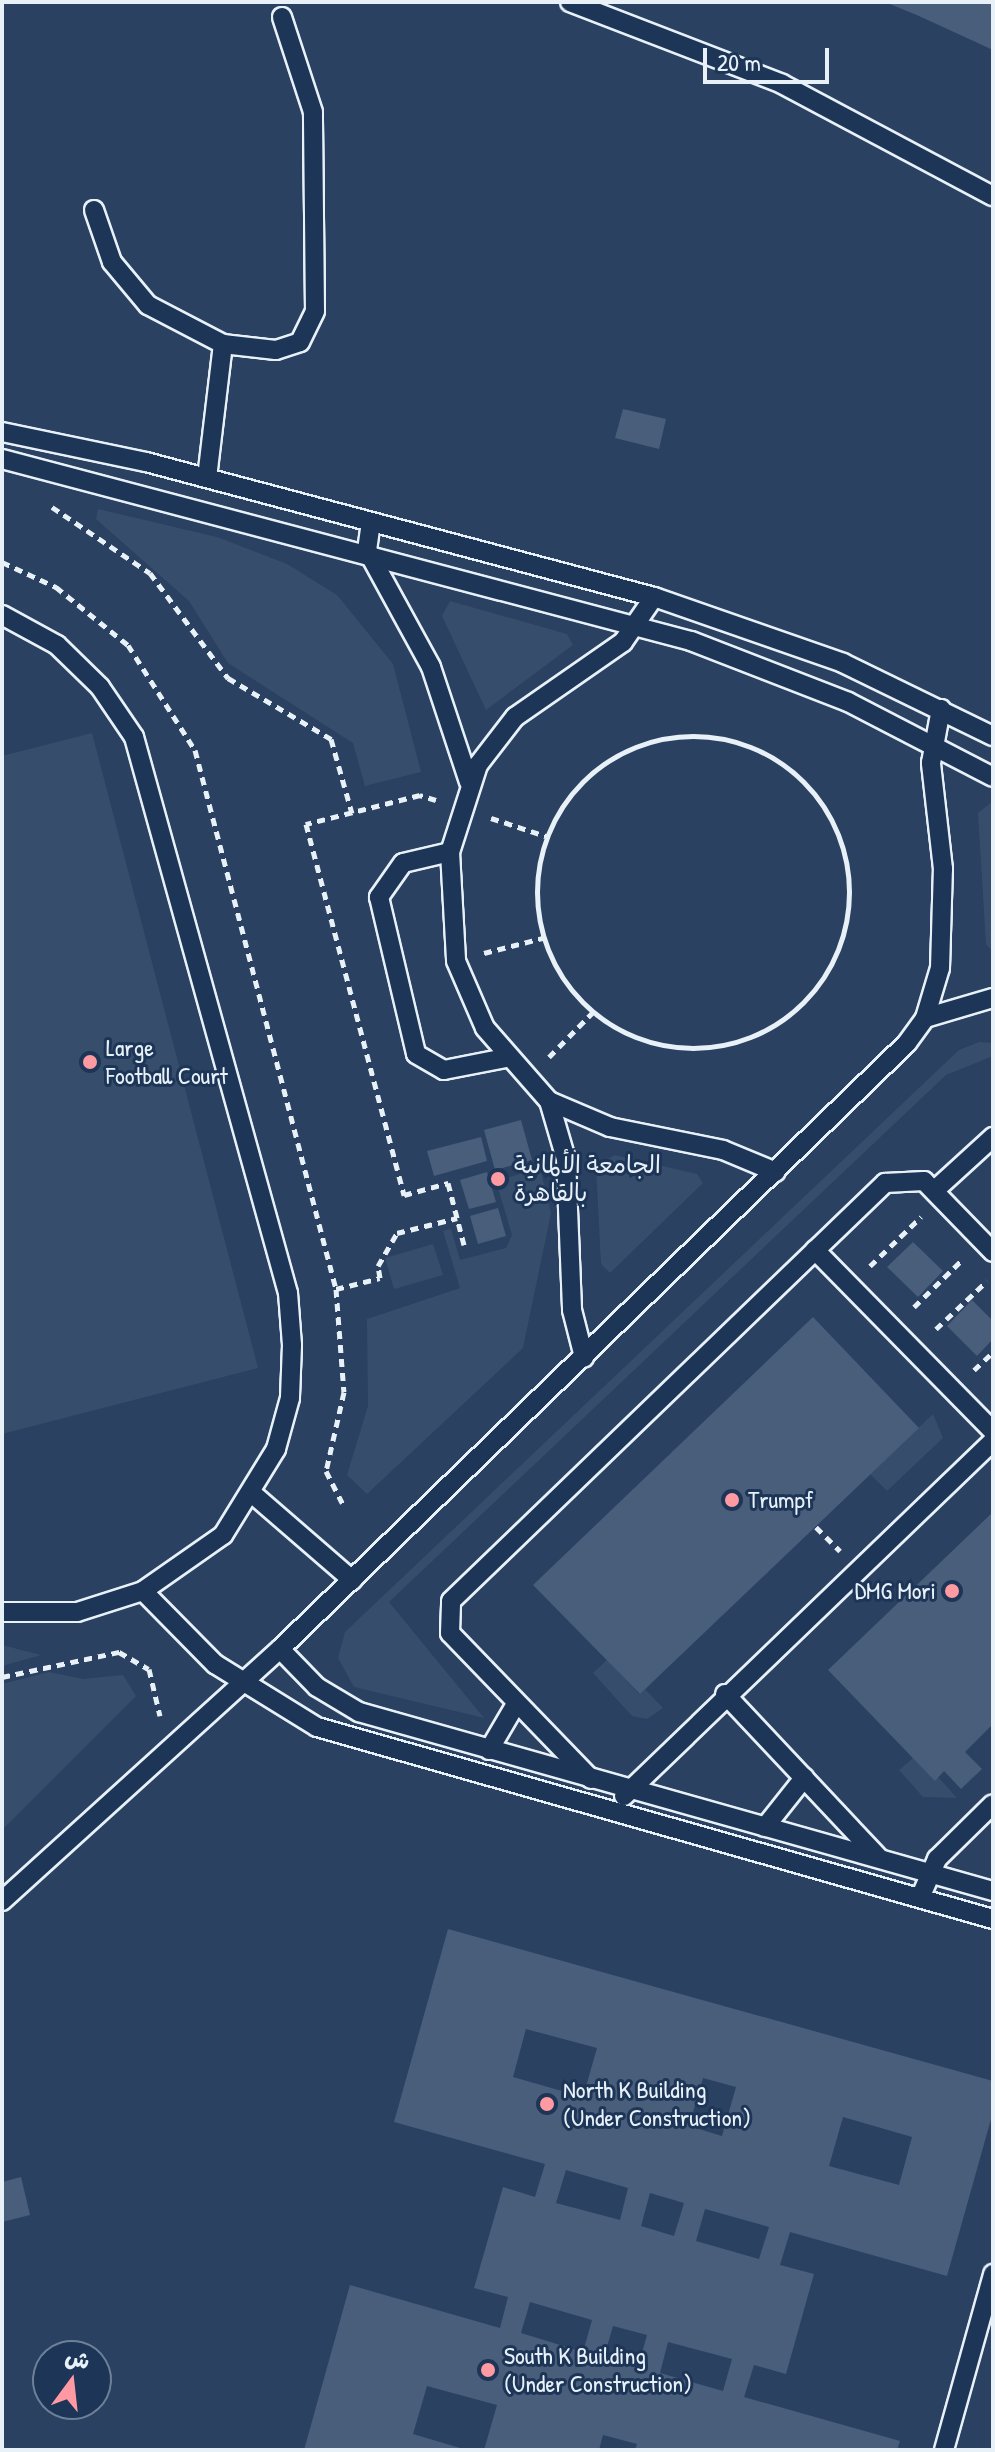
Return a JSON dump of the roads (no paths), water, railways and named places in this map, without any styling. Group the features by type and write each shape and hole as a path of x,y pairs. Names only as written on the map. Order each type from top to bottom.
{"lane":[{"path":"570,2 782,84 993,196"},
{"path":"94,210 128,285 148,305 223,344 289,348 314,323 313,112 282,17"},
{"path":"207,478 223,344"},
{"path":"2,432 207,478 654,597 843,663 993,736"},
{"path":"2,459 367,550 639,625 777,673 931,744 993,777"},
{"path":"371,522 367,550 431,667 469,782"},
{"path":"654,597 639,625 515,717 469,782 450,852 456,961 505,1058 549,1101 610,1127 723,1150 776,1172"},
{"path":"2,615 57,645 100,687 134,737 154,799 288,1293 290,1398 254,1495 214,1543 143,1591 77,1612 2,1612"},
{"path":"925,1018 944,916 931,744 941,709"},
{"path":"450,852 403,863 379,897 416,1054 444,1070 505,1058"},
{"path":"2,1901 280,1649 776,1172 925,1018 993,998"},
{"path":"549,1101 566,1159 572,1310 584,1357"},
{"path":"938,1194 993,1137"},
{"path":"591,1779 450,1633 451,1601 885,1183 910,1176 938,1194 988,1247"},
{"path":"815,1250 993,1431"},
{"path":"617,1813 627,1790 993,1441"},
{"path":"254,1495 352,1580"},
{"path":"143,1591 189,1642 242,1683 347,1738 993,1919"},
{"path":"280,1649 336,1701 627,1790 993,1891"},
{"path":"725,1694 880,1859"},
{"path":"489,1750 516,1704"},
{"path":"765,1827 804,1778"},
{"path":"920,1898 929,1873 993,1804"},
{"path":"944,2450 993,2274"}],"place":[{"name":"Large Football Court","path":"90,1062"},
{"name":"الجامعة الألمانية بالقاهرة","path":"498,1179"},
{"name":"Trumpf","path":"732,1500"},
{"name":"DMG Mori","path":"952,1591"},
{"name":"North K Building (Under Construction)","path":"547,2104"},
{"name":"South K Building (Under Construction)","path":"488,2370"}]}
